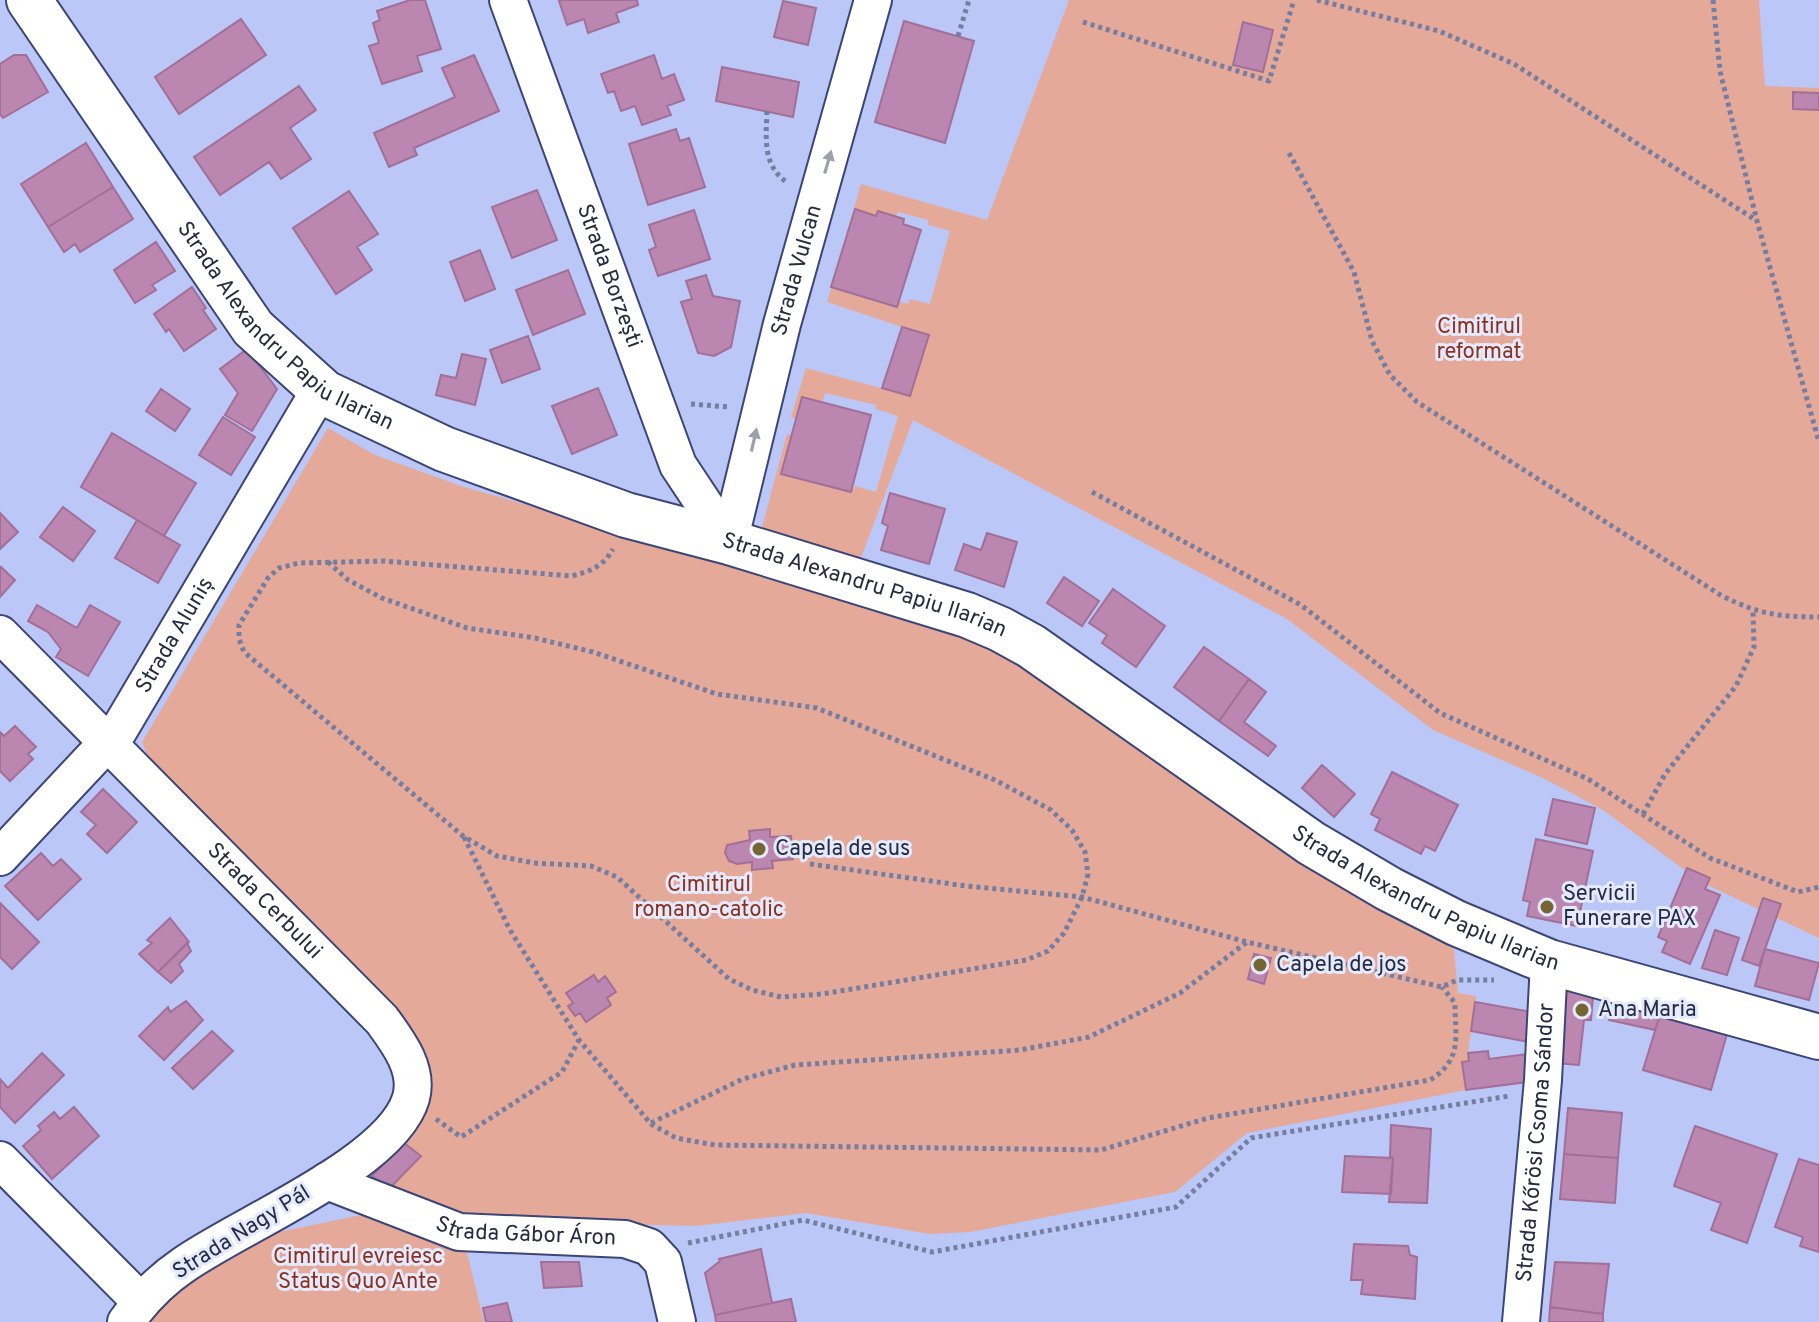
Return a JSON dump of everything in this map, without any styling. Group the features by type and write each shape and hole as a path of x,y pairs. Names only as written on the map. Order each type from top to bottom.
{"street":[{"name":"Strada Alexandru Papiu Ilarian","path":"29,0 253,328 319,389 444,449 626,515 733,529 1000,629 1031,646 1311,843 1442,916 1549,962 1819,1037"},
{"name":"Strada Borzești","path":"508,0 678,465 733,529"},
{"name":"Strada Vulcan","path":"733,529 782,324 873,0"},
{"name":"Strada Aluniș","path":"0,857 108,744 319,389"},
{"name":"Strada Cerbului","path":"0,634 382,1020 399,1043 412,1071 412,1096"},
{"name":"Strada Kőrösi Csoma Sándor","path":"1521,1322 1543,1080 1549,962"},
{"path":"327,1181 384,1140 402,1120 412,1096"},
{"path":"0,1160 133,1312"},
{"name":"Strada Nagy Pál","path":"133,1312 182,1266 327,1181"},
{"name":"Strada Gábor Áron","path":"327,1181 459,1232 625,1239 649,1247 663,1262 677,1322"}],"path":[{"path":"958,36 969,0"},
{"path":"1083,22 1269,81 1294,0"},
{"path":"1317,0 1439,31 1514,64 1757,221"},
{"path":"1713,0 1720,71 1757,221 1819,442"},
{"path":"767,111 764,144 778,176 788,183"},
{"path":"1289,153 1354,272 1372,341 1390,375 1417,402 1722,596 1753,611 1785,617 1819,617"},
{"path":"686,403 734,407"},
{"path":"1092,492 1301,605 1440,713 1588,779 1710,858 1798,892 1819,887"},
{"path":"328,562 348,580 382,598 467,628 535,638 593,652 717,694 817,708 995,780 1051,810 1072,830 1085,852 1088,874 1082,897 1064,933 1048,951 1026,960 822,994 781,997 752,990 729,979 617,877 591,866 534,863 497,856 463,836 244,652 239,639 239,625 268,578 279,568 299,563 328,562 384,561 572,576 593,570 607,559 614,546"},
{"path":"1643,814 1665,774 1736,686 1754,647 1753,611"},
{"path":"463,836 510,930 579,1040 651,1124 676,1138 715,1145 1101,1150 1208,1118 1430,1080 1445,1070 1454,1056 1455,1003 1442,987 1247,942 1082,897 966,886 810,864"},
{"path":"651,1124 743,1079 795,1065 1020,1050 1089,1037 1180,993 1247,942"},
{"path":"1442,987 1457,980 1498,980"},
{"path":"412,1096 427,1112 461,1137 562,1072 579,1040"},
{"path":"674,1245 803,1220 932,1252 1176,1207 1251,1138 1510,1096"}],"green space":[{"name":"Cimitirul reformat","path":"1069,0 1759,0 1765,86 1819,88 1819,938 1701,882 1603,810 1543,778 1433,730 1287,619 913,420 859,563 763,533 787,434 811,441 821,481 876,492 898,416 876,409 876,405 825,393 816,424 791,417 806,368 910,396 929,336 827,302 843,249 878,295 908,304 910,299 930,304 950,231 928,225 928,220 898,212 896,216 878,212 869,242 846,236 861,184 987,220"},
{"name":"Cimitirul romano-catolic","path":"328,428 375,455 461,486 958,629 993,644 1318,872 1454,949 1458,993 1476,996 1469,1061 1462,1063 1466,1090 1247,1133 1175,1192 970,1232 930,1234 806,1213 696,1226 487,1221 412,1200 384,1185 372,1176 417,1128 429,1099 429,1081 414,1034 148,758 142,742"},
{"name":"Cimitirul evreiesc Status Quo Ante","path":"361,1215 467,1252 484,1322 144,1322 188,1279 269,1234"}],"building":[{"path":"410,0 425,0 441,49 417,56 422,71 382,84 369,46 379,43 373,23 380,20 377,11"},
{"path":"637,0 638,5 616,13 619,22 588,33 584,19 567,25 559,1"},
{"path":"783,1 816,8 808,45 774,37"},
{"path":"241,19 266,55 179,114 155,77"},
{"path":"904,21 974,41 945,143 875,122"},
{"path":"1243,22 1273,30 1263,72 1233,65"},
{"path":"14,55 26,55 48,92 3,118 0,114 0,64"},
{"path":"474,55 499,111 414,148 417,155 389,167 374,133 455,97 442,68"},
{"path":"654,55 662,79 674,74 684,100 667,106 671,115 642,125 635,106 621,111 614,91 608,93 601,74"},
{"path":"722,67 799,82 793,117 716,101"},
{"path":"299,86 316,110 290,128 311,159 281,179 269,162 220,195 194,157"},
{"path":"1793,92 1819,93 1819,110 1793,109"},
{"path":"676,129 680,141 689,138 705,187 648,205 629,144"},
{"path":"86,143 113,187 48,227 21,184"},
{"path":"113,187 133,219 80,252 75,244 64,252 48,227"},
{"path":"537,190 557,240 512,258 492,207"},
{"path":"349,191 378,234 357,247 372,270 336,294 293,228"},
{"path":"855,209 876,216 878,211 904,219 903,224 921,230 897,307 831,287"},
{"path":"694,210 710,259 658,276 649,250 656,247 649,225"},
{"path":"156,242 175,271 152,285 156,290 135,303 114,270"},
{"path":"480,250 495,289 465,301 450,262"},
{"path":"568,270 585,314 533,335 516,290"},
{"path":"706,275 713,296 740,301 731,347 714,356 698,353 681,302 692,299 686,281"},
{"path":"192,287 216,329 184,351 154,314"},
{"path":"902,327 929,335 910,396 882,388"},
{"path":"528,336 540,369 502,383 490,350"},
{"path":"247,349 277,389 252,431 225,415 238,393 220,369"},
{"path":"462,354 486,359 475,405 436,395 441,375 456,378"},
{"path":"598,388 617,435 572,454 552,406"},
{"path":"161,389 190,409 175,431 146,411"},
{"path":"802,397 871,415 851,492 781,474"},
{"path":"223,417 255,437 231,475 199,455"},
{"path":"112,433 196,483 164,536 81,487"},
{"path":"890,493 945,509 929,564 881,550 888,526 882,523"},
{"path":"63,507 95,531 73,561 40,537"},
{"path":"0,513 18,532 0,549"},
{"path":"137,520 180,545 158,583 115,558"},
{"path":"987,533 1017,542 1004,587 955,570 964,544 981,550"},
{"path":"0,569 15,580 0,597"},
{"path":"1064,577 1099,601 1082,626 1047,603"},
{"path":"1113,589 1165,626 1136,667 1102,643 1107,635 1089,623"},
{"path":"37,605 77,628 90,605 120,622 88,676 56,657 61,649 48,632 28,621"},
{"path":"1204,647 1249,679 1219,721 1174,687"},
{"path":"1249,679 1266,692 1244,722 1276,746 1268,756 1219,721"},
{"path":"15,726 36,747 28,754 33,759 10,781 0,771 0,732 4,736"},
{"path":"1322,765 1355,794 1334,817 1302,788"},
{"path":"1392,772 1458,805 1435,851 1425,846 1421,854 1375,830 1380,819 1371,814"},
{"path":"103,789 137,822 107,853 87,834 96,825 81,812"},
{"path":"1553,799 1595,808 1587,844 1545,835"},
{"name":"Capela de sus","path":"770,829 770,837 791,836 793,859 772,861 773,868 752,870 752,862 737,864 729,861 725,853 727,845 750,840 749,831"},
{"path":"1536,839 1593,851 1577,926 1527,916 1530,902 1523,900"},
{"path":"41,853 53,866 61,859 81,879 38,920 5,886"},
{"path":"1687,868 1710,878 1705,889 1720,895 1690,964 1662,952 1667,941 1658,937"},
{"path":"1763,898 1781,904 1759,966 1742,960"},
{"path":"0,903 39,942 12,969 0,957"},
{"path":"170,918 189,942 158,972 139,954 152,943 147,940"},
{"path":"1715,930 1739,938 1727,975 1702,968"},
{"path":"187,943 191,951 179,964 183,971 171,983 158,972"},
{"path":"1765,949 1819,963 1809,1000 1755,986"},
{"name":"Capela de jos","path":"1254,954 1271,958 1264,984 1248,979"},
{"path":"594,975 598,982 605,976 616,992 607,998 611,1005 586,1022 580,1013 575,1016 568,1006 573,1003 566,993"},
{"path":"1562,982 1594,985 1591,1020 1584,1020 1579,1065 1555,1063"},
{"path":"1615,996 1662,1008 1655,1030 1609,1020"},
{"path":"186,1001 203,1020 164,1060 139,1036 168,1007 170,1012"},
{"path":"1475,1002 1531,1012 1529,1042 1471,1031"},
{"path":"1662,1008 1729,1027 1711,1090 1643,1070"},
{"path":"212,1031 233,1051 193,1089 172,1068"},
{"path":"1488,1051 1489,1059 1528,1054 1527,1082 1466,1090 1462,1062 1469,1061 1468,1053"},
{"path":"42,1053 64,1075 15,1123 0,1107 0,1079 8,1088"},
{"path":"74,1107 99,1136 52,1179 23,1146 41,1130 38,1126 54,1112 60,1119"},
{"path":"1568,1108 1622,1113 1618,1158 1564,1154"},
{"path":"1391,1125 1431,1129 1427,1203 1389,1202 1393,1158 1390,1157"},
{"path":"1695,1126 1777,1154 1747,1243 1711,1230 1721,1203 1674,1186"},
{"path":"404,1143 421,1156 389,1189 372,1176"},
{"path":"1564,1154 1618,1158 1615,1203 1560,1199"},
{"path":"1345,1156 1393,1158 1391,1194 1342,1192"},
{"path":"1799,1159 1819,1165 1819,1252 1800,1246 1803,1237 1775,1227"},
{"path":"1354,1244 1408,1246 1410,1255 1417,1257 1415,1299 1361,1294 1363,1280 1351,1280"},
{"path":"761,1249 772,1303 715,1315 705,1273 719,1259"},
{"path":"541,1262 579,1262 582,1286 544,1288"},
{"path":"1555,1262 1609,1264 1603,1314 1550,1307"},
{"path":"791,1299 796,1322 716,1322 715,1315"},
{"path":"507,1303 512,1322 486,1322 483,1308"},
{"path":"1550,1307 1603,1314 1603,1322 1549,1322"}],"place":[{"name":"Capela de sus","path":"759,849"},
{"name":"Servicii Funerare PAX","path":"1547,907"},
{"name":"Capela de jos","path":"1260,965"},
{"name":"Ana Maria","path":"1582,1010"}]}
